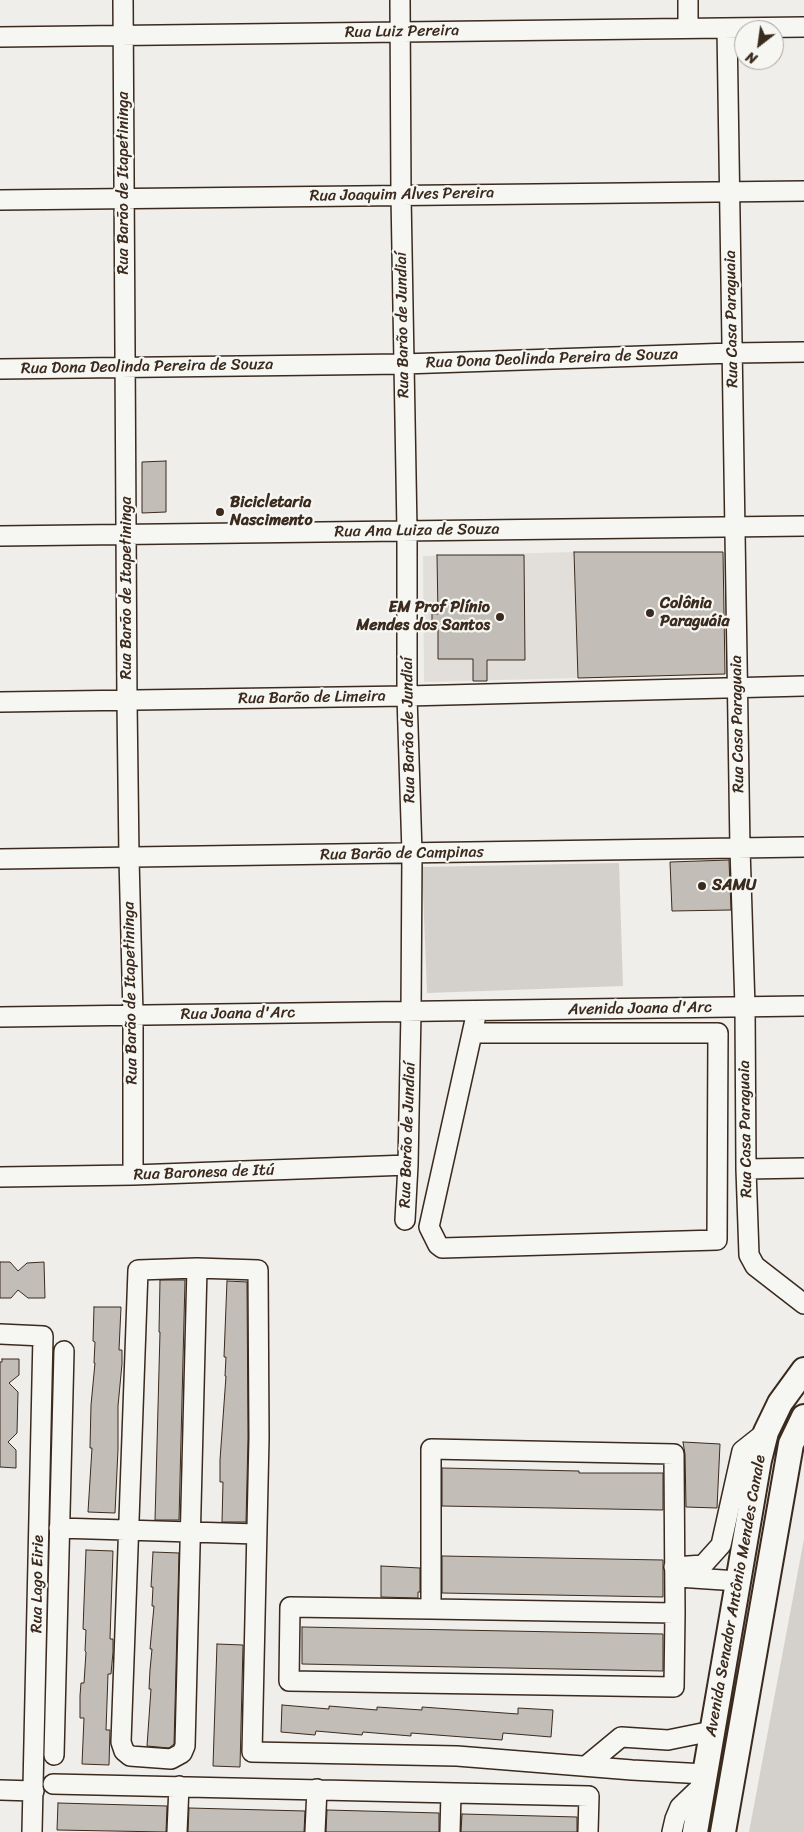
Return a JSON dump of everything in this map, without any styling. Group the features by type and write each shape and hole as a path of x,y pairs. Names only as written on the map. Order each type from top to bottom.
{"main road":[{"name":"Avenida Senador Antônio Mendes Canale","path":"695,1832 759,1460 766,1432 780,1403 804,1370"},
{"name":"Avenida Senador Antônio Mendes Canale","path":"723,1832 791,1444 804,1417"},
{"path":"730,1630 758,1635"}],"street":[{"name":"Rua Barão de Itapetininga","path":"123,0 127,701 133,1015 133,1175"},
{"name":"Rua Barão de Jundiaí","path":"400,0 403,364 407,532 407,696 412,853 411,1012 405,1220"},
{"path":"688,0 688,28"},
{"name":"Rua Luiz Pereira","path":"0,37 804,27"},
{"name":"Rua Casa Paraguaia","path":"726,28 749,1255 755,1266 804,1304"},
{"name":"Rua Joaquim Alves Pereira","path":"0,200 804,191"},
{"name":"Rua Dona Deolinda Pereira de Souza","path":"0,369 403,364 804,352"},
{"name":"Rua Ana Luiza de Souza","path":"0,536 804,526"},
{"name":"Rua Barão de Limeira","path":"0,702 407,696 804,686"},
{"name":"Rua Barão de Campinas","path":"0,859 804,847"},
{"name":"Avenida Joana d'Arc","path":"477,1011 804,1006"},
{"path":"473,1033 718,1033 717,1240 442,1248 438,1245 429,1227 477,1011"},
{"name":"Rua Joana d'Arc","path":"0,1017 477,1011"},
{"name":"Rua Baronesa de Itú","path":"0,1177 133,1175 408,1166"},
{"path":"746,1169 804,1168"},
{"path":"197,1268 185,1746 182,1753 171,1759 130,1756 124,1751 121,1742 138,1270 197,1268 258,1270 259,1438 252,1752 457,1756 622,1769 704,1779"},
{"name":"Rua Lago Eirie","path":"0,1334 43,1336 32,1832"},
{"path":"54,1755 64,1351"},
{"path":"675,1572 703,1565 721,1545 742,1451 766,1432"},
{"path":"431,1609 431,1449 674,1454 675,1572 675,1613 674,1687 289,1681 290,1607 675,1613"},
{"path":"59,1528 190,1534 257,1534"},
{"path":"675,1572 738,1581"},
{"path":"586,1766 621,1737 668,1740 712,1731"},
{"path":"621,1737 622,1769"},
{"path":"672,1832 680,1807 704,1779"},
{"path":"53,1784 590,1796 588,1832"},
{"path":"177,1832 179,1786"},
{"path":"315,1832 317,1789"},
{"path":"0,1790 34,1791"},
{"path":"450,1832 451,1792"}],"shaded area":[{"name":"EM Prof Plínio Mendes dos Santos","path":"574,552 578,678 424,682 423,556"},
{"path":"619,863 623,986 427,993 422,867"},
{"path":"804,1539 804,1832 749,1832"}],"building":[{"path":"166,461 166,512 142,513 142,462"},
{"name":"Colônia Paraguáia","path":"574,552 723,552 725,674 578,678"},
{"path":"437,555 524,555 525,660 487,660 487,681 473,681 473,659 438,659 438,624 432,624 432,614 438,614"},
{"name":"SAMU","path":"729,860 731,910 672,911 670,862"},
{"path":"0,1262 10,1262 18,1271 27,1263 44,1262 45,1298 28,1298 18,1290 11,1298 0,1298"},
{"path":"160,1280 185,1280 179,1520 155,1520"},
{"path":"227,1281 247,1282 248,1438 246,1522 222,1522 223,1482 220,1482 220,1460 226,1376 226,1357 224,1357"},
{"path":"94,1307 121,1307 119,1350 122,1350 122,1364 118,1406 115,1513 88,1512 92,1448 90,1448 91,1405 95,1363 95,1342 93,1341"},
{"path":"2,1359 19,1359 19,1375 9,1383 18,1392 17,1433 8,1442 16,1450 16,1468 0,1467 0,1362 2,1362"},
{"path":"683,1442 720,1444 717,1508 686,1507"},
{"path":"442,1468 579,1471 579,1473 663,1473 663,1510 442,1506"},
{"path":"86,1550 113,1551 110,1639 113,1639 113,1652 111,1674 108,1674 106,1730 110,1730 109,1765 82,1764 84,1718 80,1718 80,1696 81,1683 84,1683 86,1652 86,1630 83,1629"},
{"path":"153,1552 179,1553 174,1744 169,1748 147,1746 151,1689 149,1689 152,1649 150,1649 154,1606 152,1606 153,1587 151,1587"},
{"path":"442,1556 663,1560 663,1597 442,1593"},
{"path":"381,1566 420,1568 420,1592 418,1592 418,1598 381,1597"},
{"path":"302,1627 663,1634 663,1671 302,1664"},
{"path":"217,1644 243,1645 240,1767 213,1766"},
{"path":"282,1705 329,1709 329,1706 377,1710 377,1707 422,1710 422,1707 518,1714 518,1708 553,1710 551,1737 503,1733 502,1740 411,1733 411,1736 363,1732 362,1735 316,1731 315,1735 281,1732"},
{"path":"58,1803 167,1806 166,1832 57,1830"},
{"path":"189,1808 305,1811 304,1832 188,1832"},
{"path":"327,1810 439,1813 439,1832 326,1832"},
{"path":"462,1814 577,1817 577,1832 461,1832"}],"place":[{"name":"Bicicletaria Nascimento","path":"220,512"},
{"name":"Colônia Paraguáia","path":"650,613"},
{"name":"EM Prof Plínio Mendes dos Santos","path":"500,617"},
{"name":"SAMU","path":"702,886"}]}
